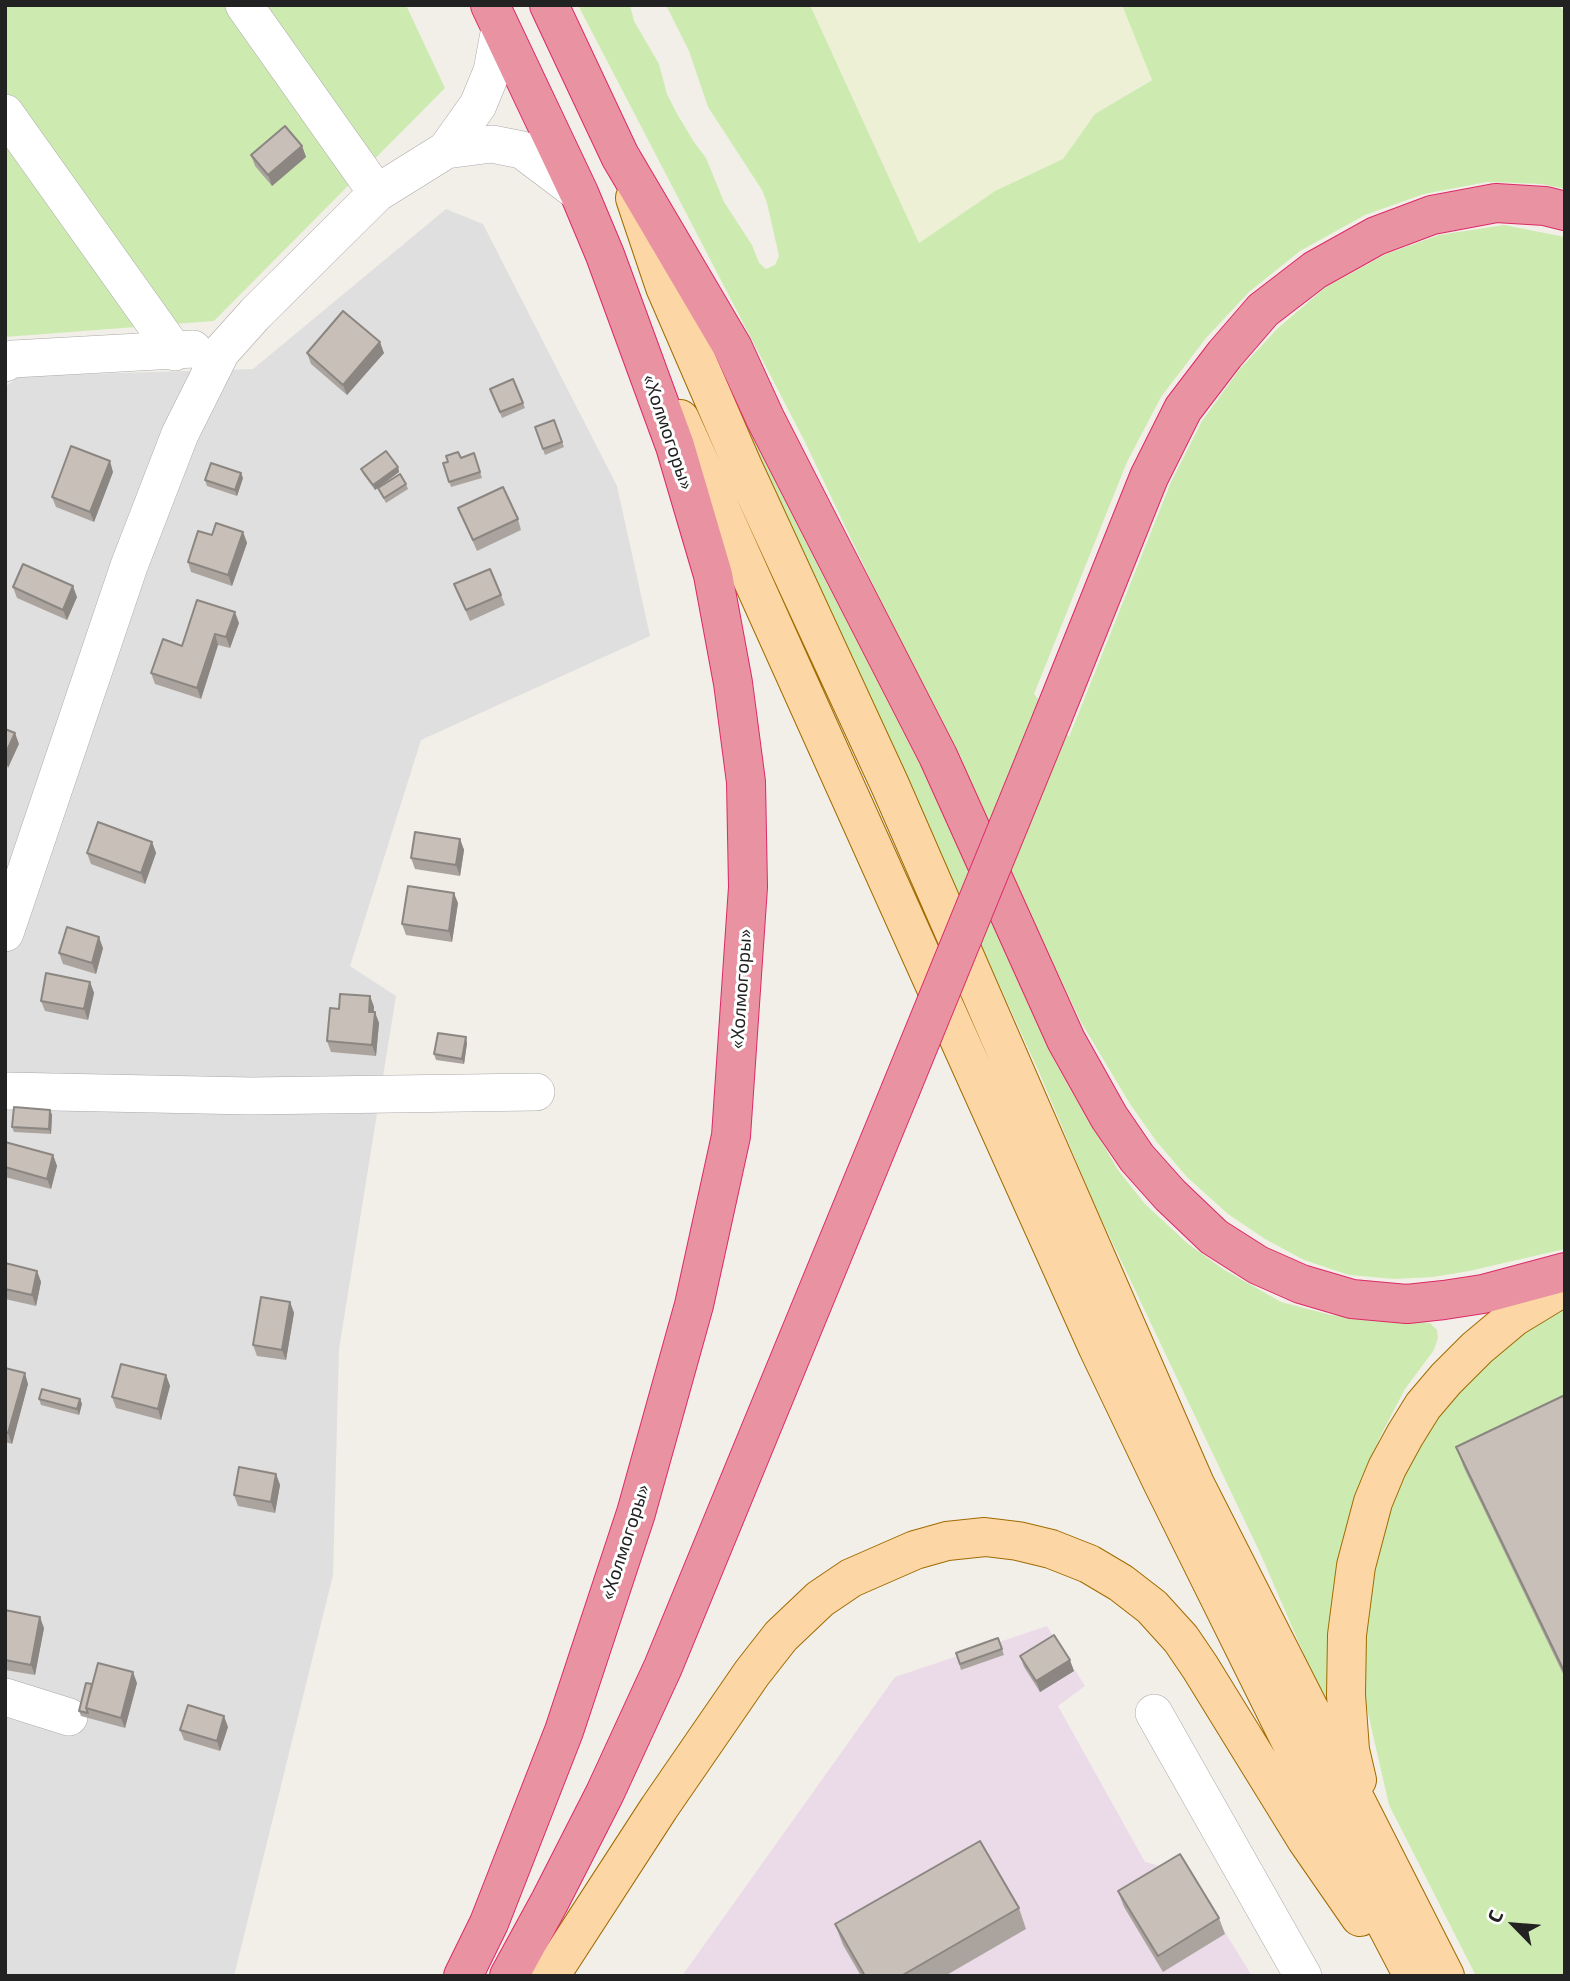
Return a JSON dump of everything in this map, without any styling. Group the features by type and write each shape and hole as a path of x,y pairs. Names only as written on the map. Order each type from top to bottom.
{"highway":[{"path":"550,5 620,156 733,348 765,418 938,756 1066,1040 1109,1117 1137,1158 1170,1195 1214,1237 1258,1265 1301,1284 1352,1299 1407,1304 1444,1300 1483,1294 1565,1272"},
{"name":"«Холмогоры»","path":"463,1976 489,1923 564,1731 636,1513 694,1305 731,1136 748,887 746,782 733,683 713,575 676,446 579,192 494,17"},
{"path":"509,1976 599,1805 663,1667 1149,477 1183,409 1224,354 1263,310 1315,270 1376,236 1432,215 1496,203 1545,206 1565,211"}],"main road":[{"path":"620,156 665,287 733,443 890,785 1195,1484 1445,1976"},
{"path":"605,255 1098,1348 1199,1556 1408,1967"},
{"path":"1370,1830 1350,1750 1346,1665 1356,1566 1373,1502 1405,1435 1423,1406 1446,1379 1514,1317 1565,1286"},
{"path":"550,1976 659,1808 752,1673 781,1636 820,1600 851,1577 915,1550 947,1541 985,1537 1051,1549 1089,1564 1152,1606 1181,1639 1200,1667 1306,1839 1367,1928 1408,1967"}],"street":[{"path":"244,5 377,193"},
{"path":"5,933 130,566 180,434 221,352 256,313 377,193 446,150 478,105 492,71 494,17"},
{"path":"5,113 175,352"},
{"path":"446,150 492,144 522,150 579,192"},
{"path":"5,363 13,359 175,352 204,347 221,352"},
{"path":"5,1091 251,1096 537,1092"},
{"path":"5,1697 69,1717"},
{"path":"1154,1713 1303,1976"}],"shaded area":[{"path":"446,209 483,224 617,486 650,636 421,740 350,966 396,996 339,1349 333,1575 234,1976 5,1976 5,387 19,376 253,369"},
{"path":"1047,1626 1085,1686 1058,1706 1145,1862 1189,1874 1252,1976 682,1976 895,1677"}],"green space":[{"path":"5,5 406,5 445,88 214,321 5,337"},
{"path":"578,5 630,5 634,21 659,64 667,94 676,112 706,158 724,202 752,245 759,263 766,269 775,265 779,256 767,203 762,190 708,107 689,51 666,5 810,5 919,243 995,191 1063,159 1095,114 1152,80 1122,5 1558,5 1565,12 1565,189 1541,184 1487,182 1424,194 1365,215 1300,251 1249,292 1206,338 1161,397 1127,462 1034,694 1069,737 1171,482 1202,421 1239,370 1278,328 1326,287 1386,254 1439,235 1504,225 1565,237 1565,1249 1433,1277 1395,1279 1349,1275 1304,1260 1265,1239 1228,1214 1187,1177 1157,1142 1130,1104 1081,1022 805,442"},
{"path":"810,5 1122,5 1152,79 1095,114 1063,159 995,191 919,243"},
{"path":"746,412 955,821 1054,1060 1118,1170 1145,1204 1187,1243 1223,1269 1281,1302 1331,1315 1430,1323 1437,1330 1438,1338 1434,1350 1405,1389 1381,1435 1356,1495 1341,1546 1333,1596 1328,1710 1261,1555 1097,1210 1039,1072 739,416"},
{"path":"1565,1304 1565,1976 1476,1976 1389,1805 1365,1700 1363,1622 1372,1559 1394,1491 1433,1417 1488,1358"}],"building":[{"path":"285,126 302,146 268,175 251,155"},
{"path":"343,311 380,342 343,385 307,353"},
{"path":"513,379 523,403 500,412 490,389"},
{"path":"554,420 562,442 543,449 535,427"},
{"path":"71,446 110,461 90,512 52,497"},
{"path":"386,451 398,467 373,485 361,469"},
{"path":"458,452 461,458 474,453 480,472 449,482 443,463 448,462 446,456"},
{"path":"211,463 241,473 235,490 205,480"},
{"path":"400,474 406,484 384,498 378,488"},
{"path":"503,487 518,519 473,540 458,508"},
{"path":"216,523 243,532 228,575 188,562 198,531 212,535"},
{"path":"23,564 73,586 63,610 13,587"},
{"path":"490,569 501,595 466,610 454,584"},
{"path":"197,600 235,612 226,637 215,634 197,688 151,673 163,639 182,646"},
{"path":"5,729 15,733 5,755"},
{"path":"98,822 152,842 141,873 87,853"},
{"path":"415,832 460,839 456,865 411,858"},
{"path":"408,886 454,893 449,931 402,924"},
{"path":"67,927 99,937 92,963 59,953"},
{"path":"46,973 90,982 84,1009 41,1001"},
{"path":"340,994 370,996 369,1012 375,1012 372,1045 327,1041 330,1008 339,1009"},
{"path":"438,1033 466,1037 462,1059 434,1054"},
{"path":"14,1107 50,1110 49,1129 12,1127"},
{"path":"5,1142 53,1155 47,1179 5,1167"},
{"path":"5,1263 37,1271 32,1295 5,1289"},
{"path":"261,1297 290,1302 282,1350 253,1345"},
{"path":"121,1364 166,1375 158,1409 112,1397"},
{"path":"5,1368 25,1373 8,1433 5,1432"},
{"path":"42,1389 80,1399 77,1409 39,1399"},
{"path":"1565,1395 1565,1673 1456,1447"},
{"path":"239,1467 276,1474 271,1502 234,1495"},
{"path":"5,1610 40,1617 31,1665 5,1660"},
{"path":"1054,1635 1070,1660 1036,1681 1020,1656"},
{"path":"998,1638 1002,1649 960,1664 956,1653"},
{"path":"98,1663 133,1672 121,1718 86,1708"},
{"path":"86,1683 92,1684 86,1708 88,1713 79,1711"},
{"path":"188,1705 224,1716 217,1741 180,1730"},
{"path":"980,1841 1019,1908 901,1976 865,1976 835,1924"},
{"path":"1180,1854 1219,1918 1158,1956 1118,1891"}]}
